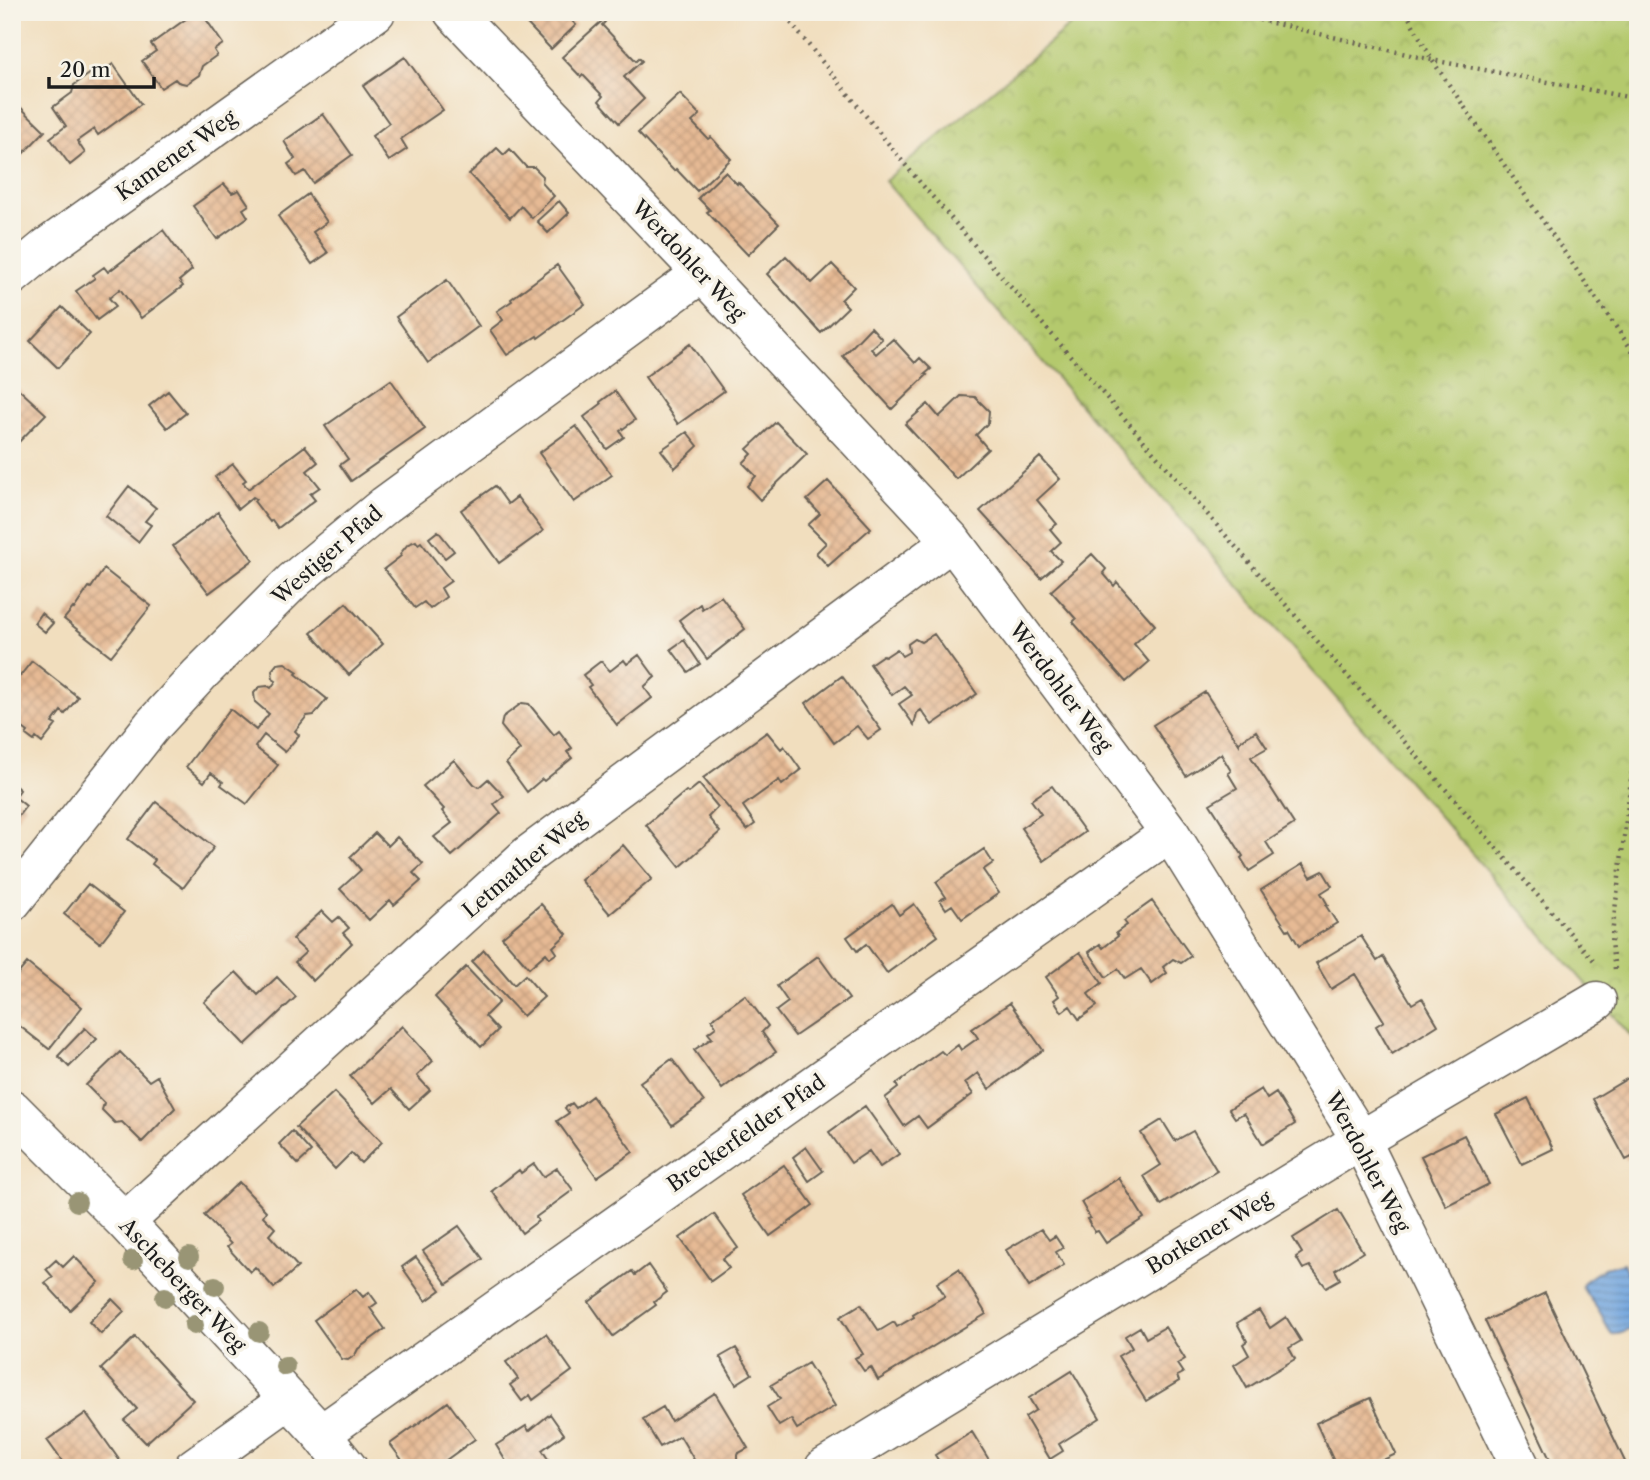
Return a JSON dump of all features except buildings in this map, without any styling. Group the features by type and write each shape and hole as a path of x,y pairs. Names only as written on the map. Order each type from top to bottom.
{"street":[{"name":"Kamener Weg","path":"12,276 47,247 376,12"},
{"name":"Werdohler Weg","path":"453,12 952,541 1170,833 1361,1140 1521,1468"},
{"name":"Westiger Pfad","path":"12,902 152,726 293,581 385,505 702,273"},
{"name":"Letmather Weg","path":"125,1222 528,855 952,541"},
{"name":"Breckerfelder Pfad","path":"321,1434 1170,833"},
{"name":"Borkener Weg","path":"824,1468 1361,1140 1605,983"},
{"name":"Ascheberger Weg","path":"12,1109 125,1222 321,1434 348,1468"},
{"path":"193,1468 288,1400"}],"path":[{"path":"782,12 920,183 1605,983"},
{"path":"1224,12 1432,60 1638,99"},
{"path":"1406,12 1432,60 1638,359"},
{"path":"1605,983 1638,722"}],"green space":[{"path":"1086,12 1638,12 1638,1044 885,181"}],"water":[{"path":"1623,1263 1635,1292 1638,1324 1626,1332 1612,1334 1582,1286 1604,1268"}]}
